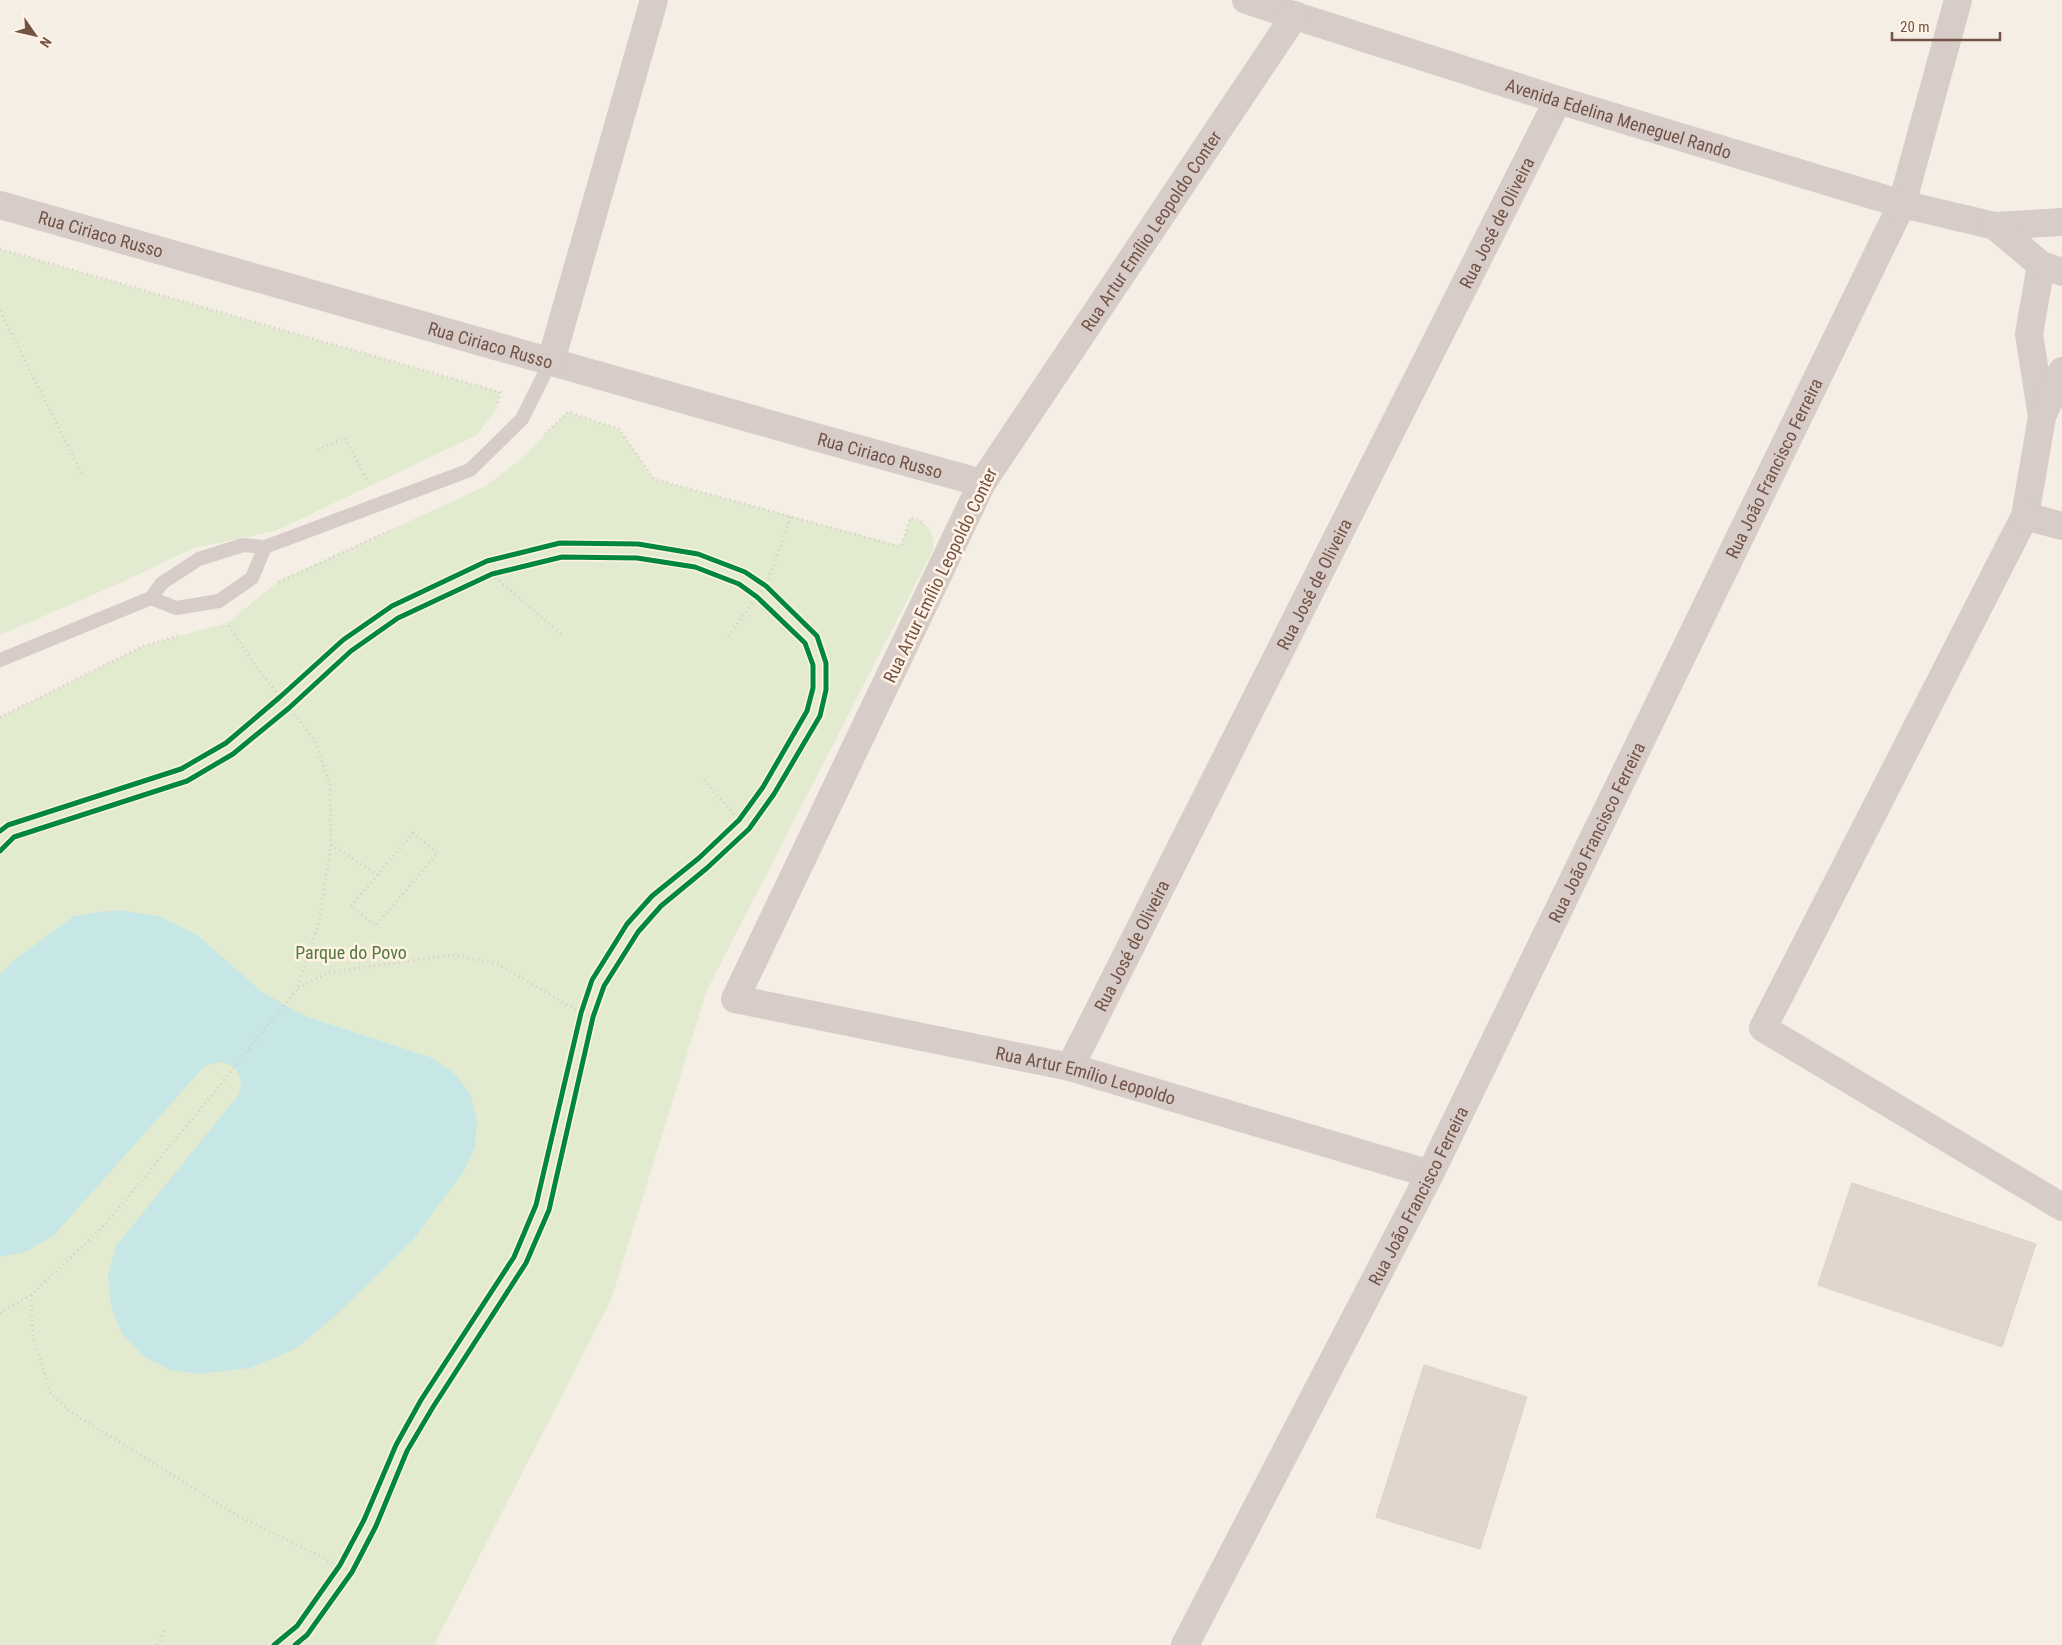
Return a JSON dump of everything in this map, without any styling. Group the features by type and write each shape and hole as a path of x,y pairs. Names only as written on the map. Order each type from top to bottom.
{"street":[{"path":"551,361 654,0"},
{"name":"Avenida Edelina Meneguel Rando","path":"1246,0 1298,8 1558,100 1902,204 1995,226 2062,222"},
{"name":"Rua João Francisco Ferreira","path":"1185,1645 1430,1174 1902,204 1958,0"},
{"name":"Rua Artur Emílio Leopoldo Conter","path":"735,999 982,483 1298,8"},
{"name":"Rua José de Oliveira","path":"1070,1067 1558,100"},
{"name":"Rua Ciriaco Russo","path":"0,205 982,483"},
{"name":"Avenida Edelina Meneguel Rando","path":"1995,226 2051,268"},
{"path":"2042,417 2029,334 2051,268"},
{"path":"2060,1203 1764,1028 2025,516 2042,417 2062,371"},
{"path":"2025,516 2062,526"},
{"name":"Rua Artur Emílio Leopoldo","path":"735,999 1070,1067 1430,1174"}],"lane":[{"path":"0,660 151,598 162,583 199,559 243,545 265,547 470,470 522,419 551,361"},
{"path":"151,598 176,608 219,601 252,578 265,547"}],"path":[{"path":"0,249 500,392 496,410"},
{"path":"0,311 82,474"},
{"path":"544,436 568,412 619,429 654,479 901,546 910,518 924,523 929,528"},
{"path":"318,450 345,438 370,486"},
{"path":"728,636 766,586 791,516"},
{"path":"272,587 279,581 395,528"},
{"path":"483,578 500,572"},
{"path":"492,574 562,636"},
{"path":"759,582 772,592"},
{"path":"751,592 764,603"},
{"path":"0,1313 31,1295 105,1225 226,1079 297,989 320,922 331,845 330,785 314,739 257,668 227,623"},
{"path":"0,717 143,646 189,633"},
{"path":"274,703 287,691"},
{"path":"282,714 296,701"},
{"path":"704,780 739,820"},
{"path":"732,826 744,814"},
{"path":"413,833 438,853 375,926 351,906 378,875 413,833"},
{"path":"331,845 378,875"},
{"path":"297,989 330,972 454,955 498,964 580,1013 593,1017"},
{"path":"578,1023 584,1005"},
{"path":"591,1027 596,1009"},
{"path":"31,1295 33,1336 50,1392 68,1410 238,1516 352,1572"},
{"path":"335,1573 344,1558"},
{"path":"346,1580 356,1564"},
{"path":"157,1645 165,1631"}],"green space":[{"path":"0,249 500,392 496,410 477,435 275,531 194,548 120,583 0,635"},
{"name":"Parque do Povo","path":"568,412 619,429 654,479 901,546 910,518 916,519 929,528 934,544 933,550 707,990 611,1300 434,1645 0,1645 0,717 143,646 227,623 279,581 484,487 516,463"}],"water":[{"path":"116,910 158,916 196,934 262,992 305,1016 432,1058 454,1073 470,1094 477,1120 475,1146 464,1171 413,1240 336,1315 297,1348 250,1368 199,1374 170,1370 143,1356 122,1334 111,1306 108,1276 116,1246 239,1094 240,1077 232,1066 226,1063 219,1062 203,1068 54,1235 25,1252 0,1257 0,974 13,961 74,916"}],"building":[{"path":"1852,1183 2036,1244 2002,1347 1818,1285"},
{"path":"1424,1365 1527,1397 1480,1549 1376,1517"}],"cycle path":[{"path":"0,831 8,825 181,769 226,743 343,640 392,606 487,561 560,543 638,544 698,554 745,572 766,586 817,636 826,663 826,690 820,716 774,794 749,829 707,868 661,906 638,932 604,986 593,1017 549,1210 526,1263 433,1407 407,1451 376,1526 352,1572 307,1635 295,1645"},
{"path":"0,851 14,837 187,781 233,754 289,708 351,651 398,618 492,574 562,557 637,558 695,567 739,584 757,597 805,643 813,665 813,688 807,711 763,787 739,820 699,858 652,896 627,924 592,980 581,1013 536,1205 514,1257 421,1400 396,1445 364,1520 340,1565 297,1626 274,1645"}]}
